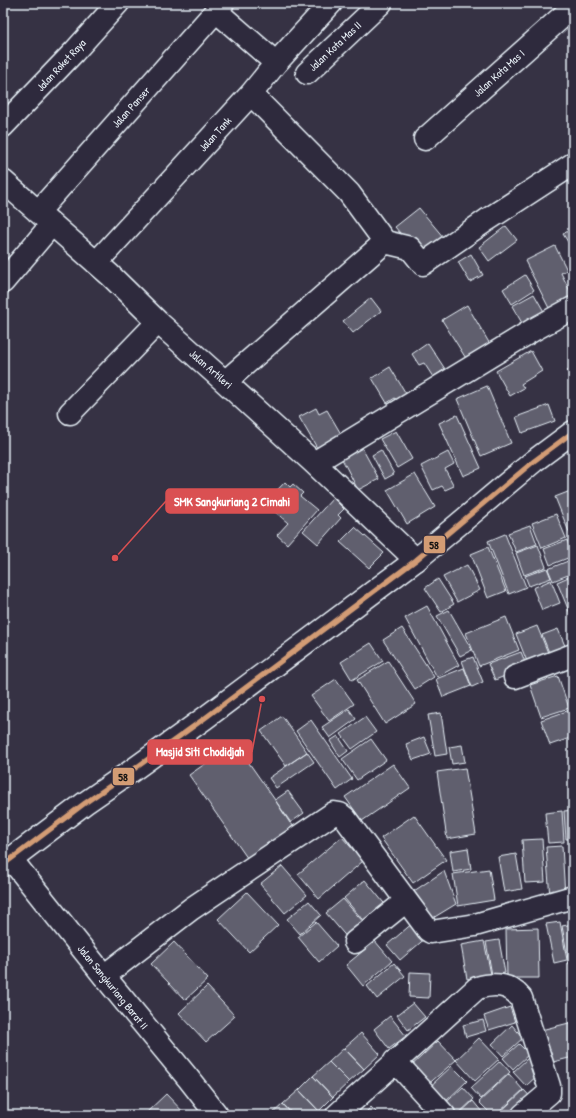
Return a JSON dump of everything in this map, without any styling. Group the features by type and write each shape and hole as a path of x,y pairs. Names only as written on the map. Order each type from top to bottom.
{"street":[{"name":"Jalan Roket Raya","path":"3,126 74,52 118,3"},
{"name":"Jalan Tank","path":"96,264 251,94 276,63 331,3"},
{"name":"Jalan Kota Mas II","path":"307,73 381,3"},
{"path":"220,7 276,63"},
{"name":"Jalan Panser","path":"3,282 45,218 220,7"},
{"name":"Jalan Kota Mas I","path":"425,139 573,7"},
{"path":"251,94 349,192 386,242 410,248 423,264 573,164"},
{"name":"Jalan Artileri","path":"3,181 314,463 416,560"},
{"path":"225,382 386,242"},
{"path":"314,463 533,330 573,308"},
{"path":"70,413 158,322"},
{"path":"7,862 85,803 199,722 416,560 534,461 573,432"},
{"path":"515,678 573,655"},
{"path":"104,976 191,909 334,814 340,814 345,818 406,901 431,932 476,925 573,897"},
{"name":"Jalan Sangkuriang Barat II","path":"7,862 104,976 188,1078 216,1115"},
{"path":"355,942 406,901"},
{"path":"337,1115 477,988 491,984 503,986 516,993 520,998 549,1086 549,1093 523,1115"},
{"path":"395,1061 444,1115"}],"building":[{"path":"419,208 444,238 421,258 395,227"},
{"path":"506,226 517,240 489,261 479,247"},
{"path":"573,228 573,250 563,234"},
{"path":"555,246 567,270 561,273 573,297 573,304 552,314 525,261"},
{"path":"471,254 483,275 470,282 458,262"},
{"path":"525,275 534,290 512,304 503,289"},
{"path":"534,294 546,315 525,328 512,306"},
{"path":"371,298 381,311 353,333 343,321"},
{"path":"467,305 491,346 467,360 442,320"},
{"path":"428,343 445,369 433,377 424,363 419,365 412,354"},
{"path":"531,351 542,371 521,384 524,388 510,396 496,371"},
{"path":"390,367 408,397 398,403 395,398 387,403 372,378"},
{"path":"573,368 573,382 567,371"},
{"path":"487,386 511,443 481,456 457,399"},
{"path":"549,405 555,421 522,433 516,417"},
{"path":"316,408 319,414 327,410 344,439 320,453 299,417"},
{"path":"457,415 481,468 463,476 439,423"},
{"path":"396,431 412,459 397,468 380,439"},
{"path":"362,448 379,479 358,490 342,459"},
{"path":"381,450 394,474 385,479 372,455"},
{"path":"448,452 454,464 445,469 454,486 445,490 442,486 433,490 421,466"},
{"path":"415,474 435,507 407,524 387,490"},
{"path":"285,482 290,487 293,484 303,493 300,496 317,510 287,544 277,535 288,523 265,503"},
{"path":"573,490 573,536 571,537 555,497"},
{"path":"333,498 344,509 338,515 341,518 318,544 303,531"},
{"path":"556,514 566,538 542,548 532,523"},
{"path":"530,525 537,544 516,552 508,533"},
{"path":"355,527 384,553 369,568 340,542"},
{"path":"505,534 526,587 509,594 488,541"},
{"path":"567,540 573,556 550,565 544,549"},
{"path":"538,545 546,567 524,575 516,553"},
{"path":"488,547 506,591 488,598 471,554"},
{"path":"573,559 573,573 553,581 548,569"},
{"path":"467,565 480,590 457,602 443,577"},
{"path":"547,568 551,578 529,586 525,576"},
{"path":"573,575 573,621 557,582"},
{"path":"438,579 454,604 441,612 425,588"},
{"path":"551,580 560,603 542,610 533,588"},
{"path":"427,606 459,665 437,677 405,618"},
{"path":"449,610 472,650 460,656 437,616"},
{"path":"506,617 519,650 479,666 466,633"},
{"path":"537,626 551,660 530,669 516,634"},
{"path":"402,628 434,677 415,689 383,640"},
{"path":"558,629 568,653 552,660 542,635"},
{"path":"371,643 383,661 352,680 341,662"},
{"path":"521,652 527,667 495,680 488,664"},
{"path":"473,657 483,682 472,687 462,661"},
{"path":"388,661 416,704 385,724 357,680"},
{"path":"464,668 471,686 443,697 436,679"},
{"path":"558,676 569,708 541,717 530,685"},
{"path":"336,679 354,704 329,721 311,696"},
{"path":"349,709 356,719 330,738 322,727"},
{"path":"570,710 573,719 573,737 550,745 541,720"},
{"path":"441,713 447,754 435,756 428,715"},
{"path":"282,716 307,752 286,766 261,731"},
{"path":"365,717 376,732 352,749 341,734"},
{"path":"311,720 352,779 337,790 296,731"},
{"path":"338,736 348,751 340,757 330,741"},
{"path":"424,737 431,754 413,760 406,744"},
{"path":"371,739 386,760 357,780 342,759"},
{"path":"235,743 296,830 250,862 189,775"},
{"path":"462,745 465,762 452,764 449,747"},
{"path":"307,752 314,762 276,788 269,778"},
{"path":"393,764 410,788 362,821 345,797"},
{"path":"465,768 476,834 447,839 437,772"},
{"path":"288,791 304,813 290,823 275,800"},
{"path":"573,810 573,839 566,839 564,811"},
{"path":"562,811 564,842 548,843 545,813"},
{"path":"414,815 446,860 413,883 381,838"},
{"path":"342,837 363,861 319,899 298,874"},
{"path":"542,839 545,882 525,883 522,840"},
{"path":"562,846 565,896 550,897 546,847"},
{"path":"468,848 471,869 453,872 450,851"},
{"path":"516,854 522,889 504,892 498,857"},
{"path":"282,866 307,895 285,913 260,884"},
{"path":"489,869 494,900 458,906 453,874"},
{"path":"444,871 456,904 433,918 414,891"},
{"path":"365,880 388,908 368,926 344,898"},
{"path":"247,892 278,925 249,952 218,919"},
{"path":"343,899 366,925 349,940 326,913"},
{"path":"309,901 321,915 300,934 287,919"},
{"path":"316,922 337,946 319,962 298,937"},
{"path":"414,922 427,937 400,960 387,945"},
{"path":"560,922 567,960 554,963 546,924"},
{"path":"573,924 573,963 569,964 562,926"},
{"path":"538,928 539,978 507,978 506,929"},
{"path":"499,940 505,973 492,975 486,942"},
{"path":"375,941 392,961 363,986 346,965"},
{"path":"484,941 491,974 467,979 461,945"},
{"path":"174,942 208,979 185,1000 151,964"},
{"path":"394,963 405,976 377,999 367,986"},
{"path":"410,972 430,973 429,998 409,997"},
{"path":"207,986 235,1016 206,1042 179,1013"},
{"path":"413,1003 425,1017 408,1030 397,1015"},
{"path":"510,1007 515,1022 489,1030 484,1016"},
{"path":"390,1016 406,1036 389,1049 374,1029"},
{"path":"483,1020 486,1031 466,1037 463,1025"},
{"path":"573,1022 573,1057 545,1064 537,1031"},
{"path":"512,1025 523,1038 503,1056 492,1044"},
{"path":"361,1033 380,1054 364,1069 344,1048"},
{"path":"479,1038 499,1059 475,1081 456,1060"},
{"path":"438,1041 456,1060 425,1087 408,1069"},
{"path":"519,1044 529,1054 513,1069 503,1058"},
{"path":"344,1048 364,1069 349,1082 329,1062"},
{"path":"528,1058 541,1072 526,1086 513,1072"},
{"path":"500,1061 510,1072 481,1099 471,1088"},
{"path":"329,1062 349,1082 333,1097 313,1076"},
{"path":"452,1066 467,1081 441,1106 426,1090"},
{"path":"509,1074 523,1090 496,1115 492,1115 479,1102"},
{"path":"313,1076 333,1097 319,1111 299,1090"},
{"path":"463,1087 474,1099 457,1115 449,1115 441,1107"},
{"path":"299,1090 319,1111 314,1115 293,1115 283,1104"},
{"path":"524,1090 535,1102 520,1115 497,1115"},
{"path":"166,1094 186,1115 150,1115 147,1112"},
{"path":"473,1101 482,1112 479,1115 458,1115"},
{"path":"283,1104 293,1115 271,1115"},
{"path":"371,1107 379,1115 363,1115"}],"transit line":[{"name":"58","path":"3,865 85,803 205,718 416,560 534,461 573,432"}],"place":[{"name":"SMK Sangkuriang 2 Cimahi","path":"115,558"},
{"name":"Masjid Siti Chodidjah","path":"262,699"}]}
